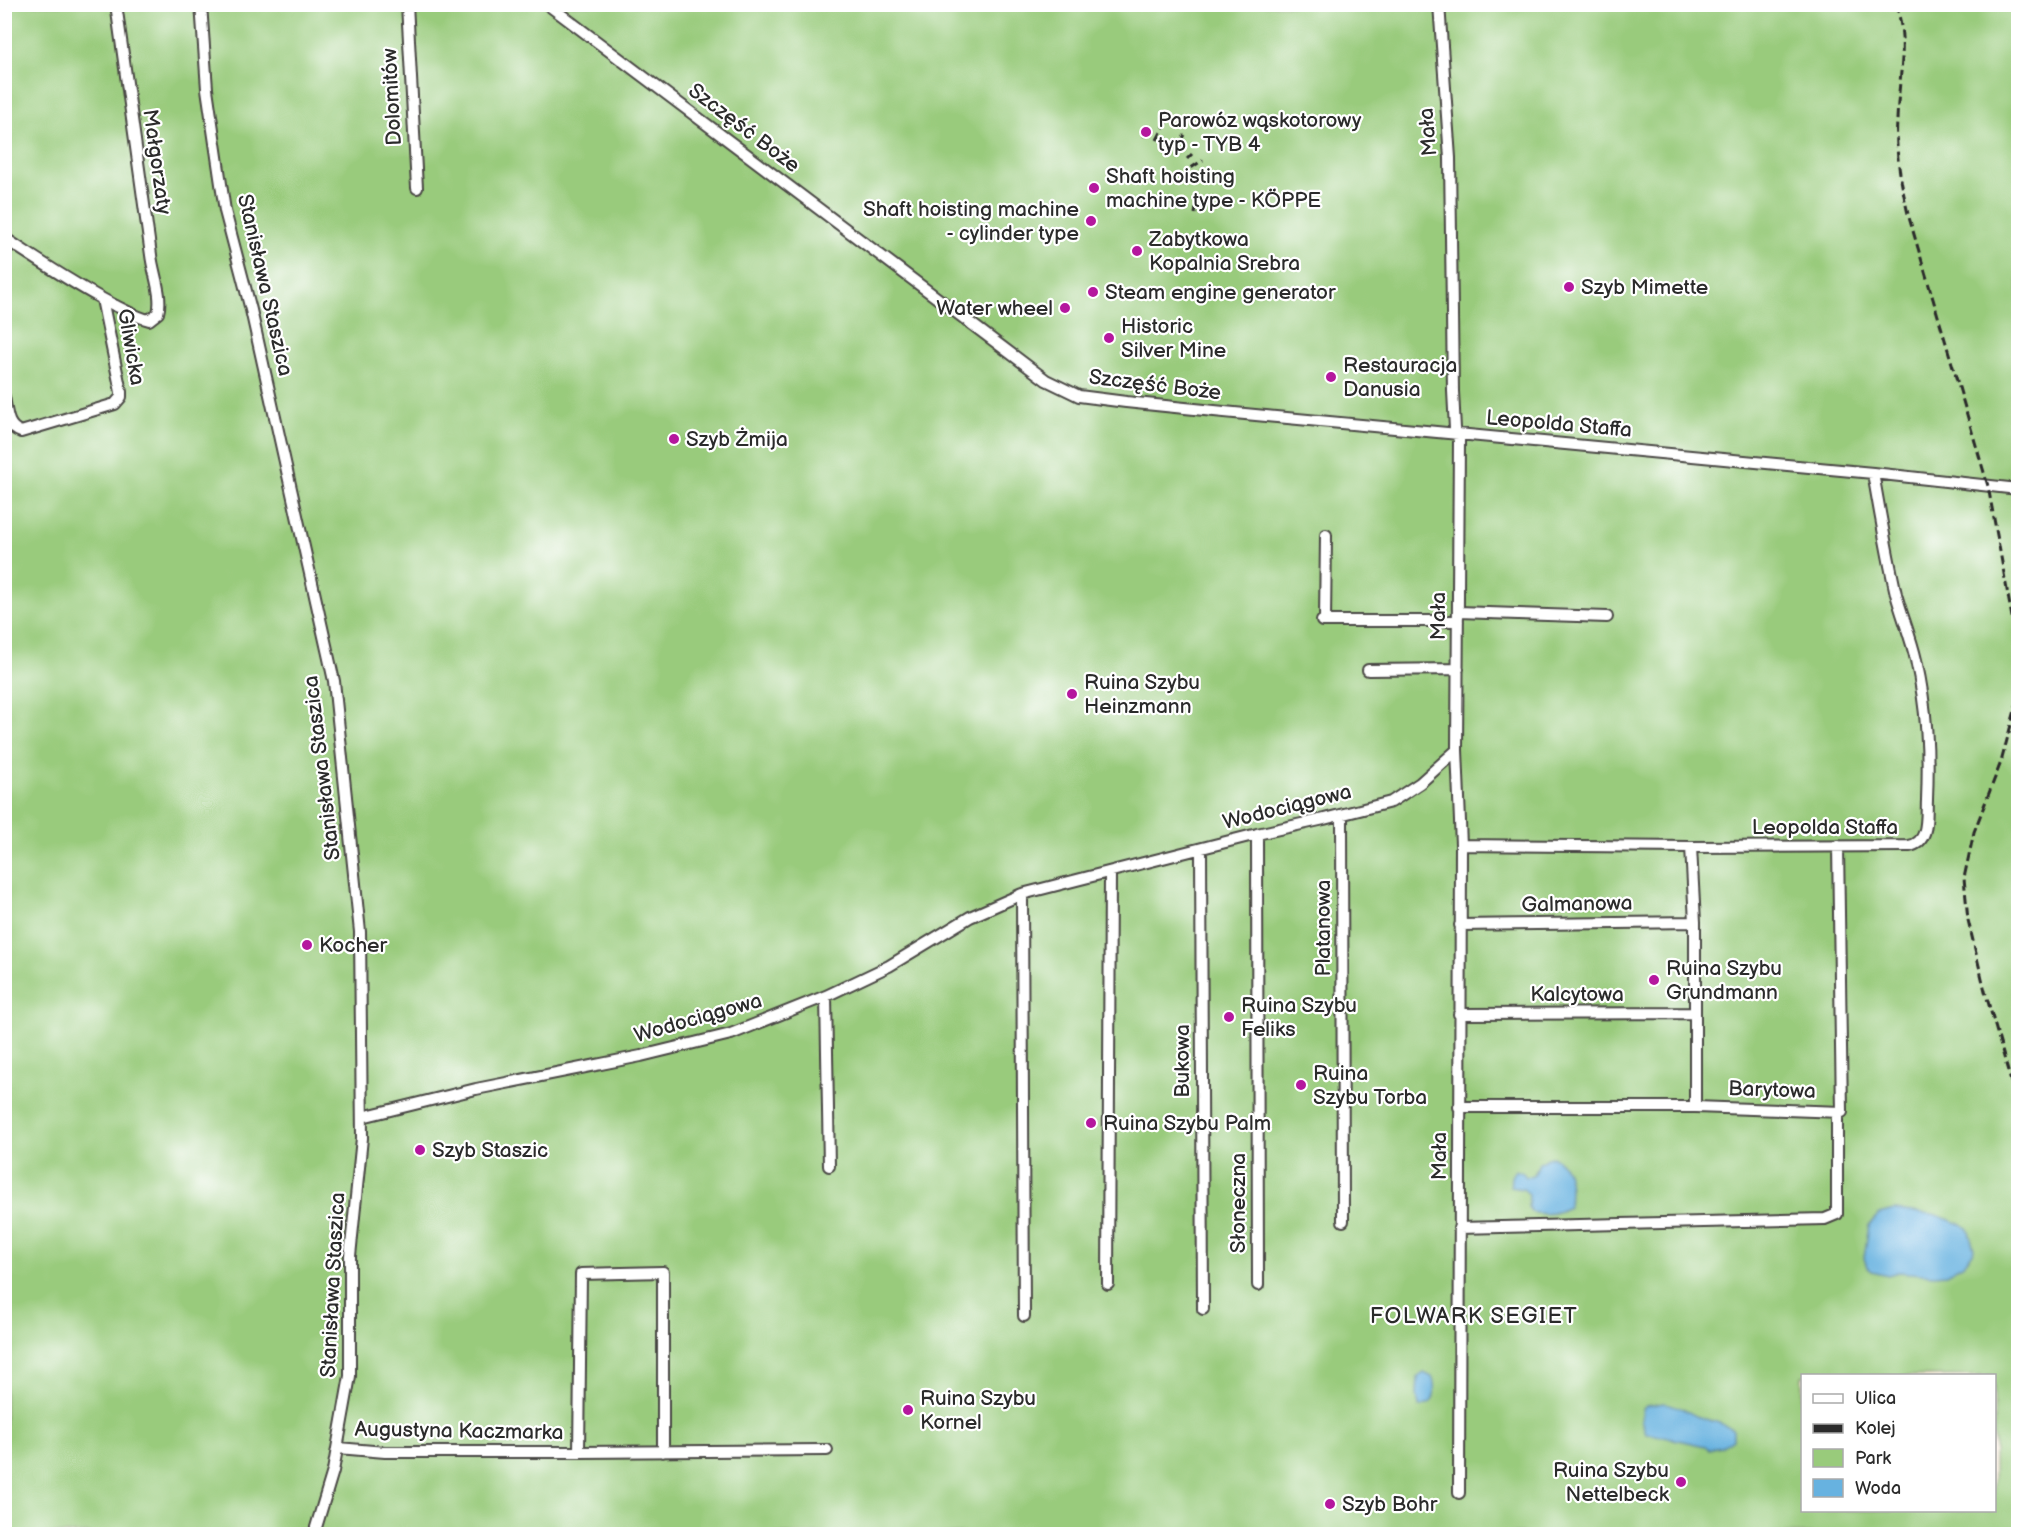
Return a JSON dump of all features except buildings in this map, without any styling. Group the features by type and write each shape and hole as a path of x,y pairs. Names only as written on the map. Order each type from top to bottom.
{"street":[{"name":"Małgorzaty","path":"116,4 159,300 158,314 149,320"},
{"name":"Stanisława Staszica","path":"201,4 207,89 225,211 254,321 334,681 360,932 362,1138 350,1264 350,1376 338,1448 314,1534"},
{"name":"Dolomitów","path":"407,4 417,188"},
{"name":"Szczęść Boże","path":"546,4 1046,380 1061,388 1078,396 1456,434"},
{"name":"Mała","path":"1438,4 1450,158 1451,325 1456,434 1459,440 1457,750 1461,845 1458,1228 1459,1493"},
{"name":"Gliwicka","path":"4,238 102,299 149,320"},
{"name":"Gliwicka","path":"4,397 10,424 21,432 115,404 121,398 102,299"},
{"name":"Leopolda Staffa","path":"1456,434 2019,489"},
{"name":"Leopolda Staffa","path":"1461,845 1691,848 1914,845 1923,838 1926,824 1928,762 1926,713 1916,657 1897,595 1873,473"},
{"path":"1326,536 1324,621 1458,617 1607,617"},
{"path":"1368,670 1458,669"},
{"name":"Wodociągowa","path":"362,1117 476,1089 641,1056 731,1034 826,996 888,966 970,917 1022,894 1390,802 1408,792 1457,750"},
{"name":"Platanowa","path":"1342,814 1343,1221"},
{"name":"Słoneczna","path":"1257,834 1258,1285"},
{"name":"Barytowa","path":"1459,1107 1695,1107 1842,1112 1838,846"},
{"path":"1691,848 1695,922 1695,1107"},
{"name":"Bukowa","path":"1201,849 1203,1309"},
{"path":"1108,1284 1110,872"},
{"path":"1022,894 1024,1316"},
{"name":"Galmanowa","path":"1460,924 1695,922"},
{"path":"826,996 829,1166"},
{"name":"Kalcytowa","path":"1460,1014 1695,1012"},
{"path":"1458,1228 1825,1219 1837,1214 1837,1112"},
{"name":"Augustyna Kaczmarka","path":"579,1452 581,1274 663,1272 663,1452"},
{"name":"Augustyna Kaczmarka","path":"338,1448 385,1452 827,1450"}],"green space":[{"path":"5,5 2018,5 2018,1534 5,1534"}],"water":[{"path":"1552,1157 1563,1165 1569,1178 1568,1207 1550,1213 1531,1212 1528,1207 1529,1194 1523,1189 1511,1187 1512,1176 1516,1170 1526,1177 1532,1175 1539,1163"},
{"path":"1894,1210 1933,1214 1961,1224 1968,1229 1974,1248 1973,1253 1964,1264 1946,1274 1898,1272 1888,1275 1872,1271 1867,1267 1864,1258 1869,1225 1879,1214"},
{"path":"1424,1373 1432,1377 1434,1395 1430,1403 1419,1407 1418,1377"},
{"path":"1663,1403 1724,1425 1733,1431 1733,1439 1721,1447 1709,1449 1705,1446 1646,1433 1641,1420 1643,1409 1646,1406"}],"railway":[{"path":"1896,4 1902,34 1897,133 1903,191 1988,486 2018,650"},
{"path":"1157,140 1167,121"},
{"path":"1144,137 1149,126"},
{"path":"1175,149 1185,135"},
{"path":"1187,159 1192,154"},
{"path":"1191,168 1203,160"},
{"path":"1192,177 1201,173"},
{"path":"1195,214 1196,208"},
{"path":"2018,699 2001,762 1974,832 1964,878 1968,920 1985,991 2018,1106"}],"place":[{"name":"Parowóz wąskotorowy typ - TYB 4","path":"1146,132"},
{"name":"Shaft hoisting machine type - KÖPPE","path":"1094,188"},
{"name":"Shaft hoisting machine - cylinder type","path":"1091,221"},
{"name":"Zabytkowa Kopalnia Srebra","path":"1137,251"},
{"name":"Szyb Mimette","path":"1569,287"},
{"name":"Steam engine generator","path":"1093,292"},
{"name":"Water wheel","path":"1065,308"},
{"name":"Historic Silver Mine","path":"1109,338"},
{"name":"Restauracja Danusia","path":"1331,377"},
{"name":"Szyb Żmija","path":"674,439"},
{"name":"Ruina Szybu Heinzmann","path":"1072,694"},
{"name":"Kocher","path":"307,945"},
{"name":"Ruina Szybu Grundmann","path":"1654,980"},
{"name":"Ruina Szybu Feliks","path":"1229,1017"},
{"name":"Ruina Szybu Torba","path":"1301,1085"},
{"name":"Ruina Szybu Palm","path":"1091,1123"},
{"name":"Szyb Staszic","path":"420,1150"},
{"name":"Ruina Szybu Kornel","path":"908,1410"},
{"name":"Ruina Szybu Nettelbeck","path":"1681,1482"},
{"name":"Szyb Bohr","path":"1330,1504"}],"district":[{"name":"FOLWARK SEGIET","path":"1474,1316"}]}
